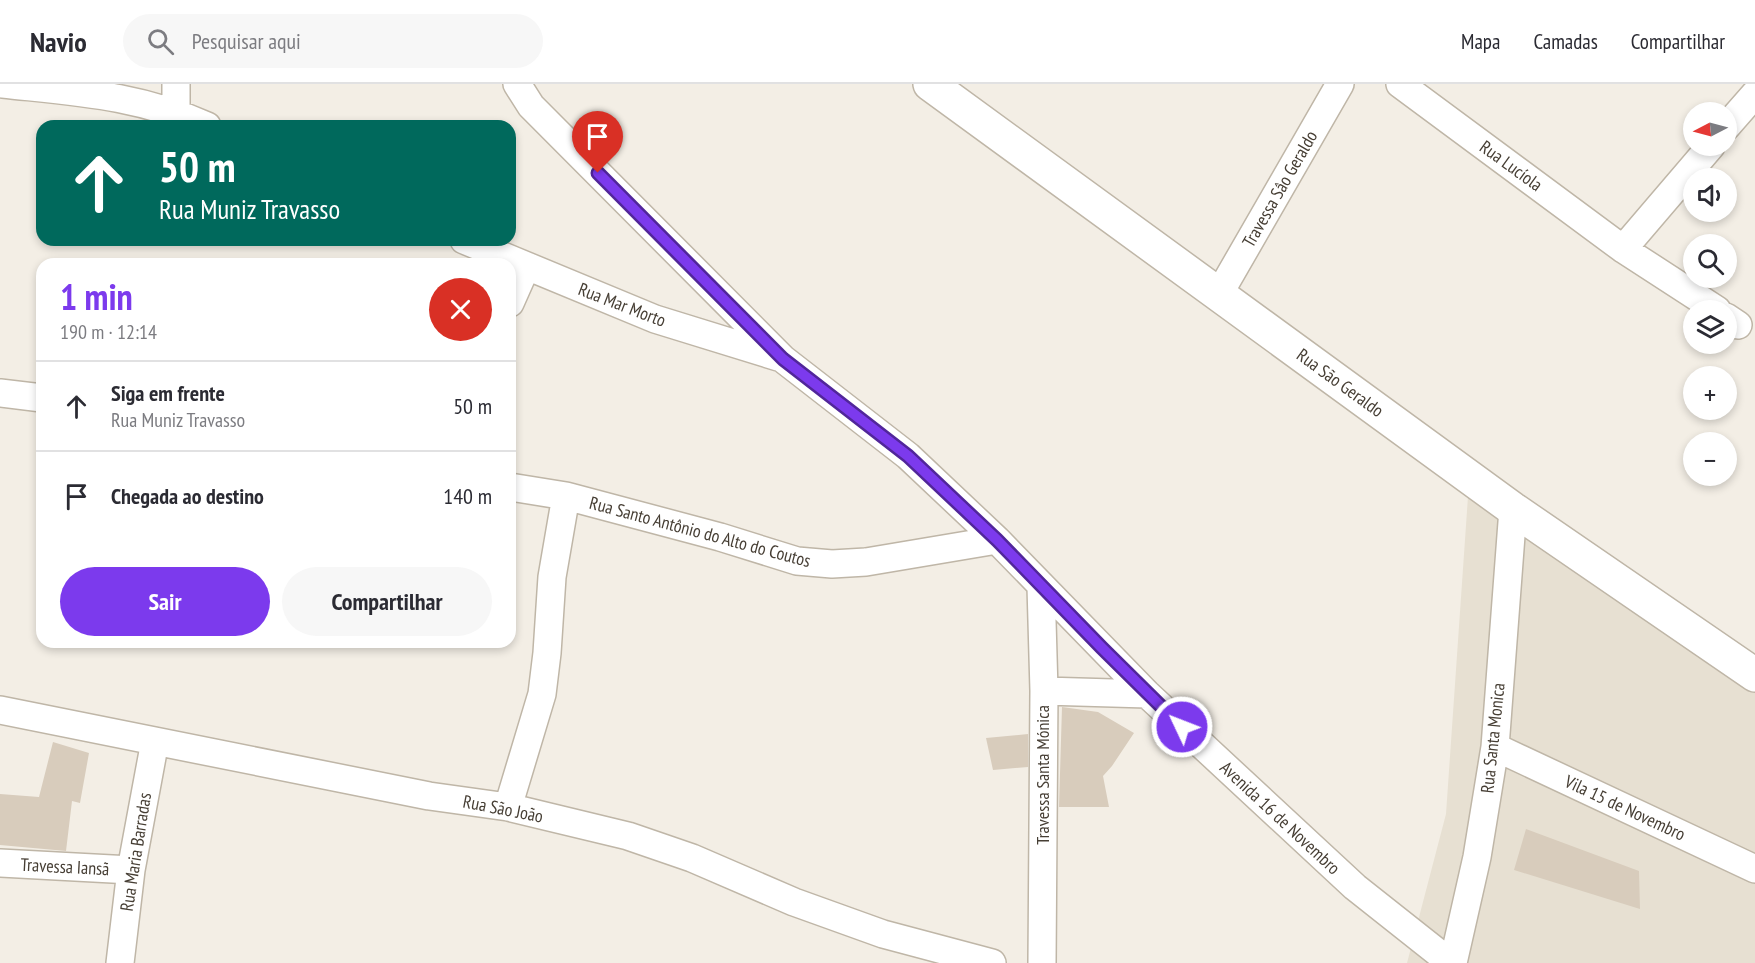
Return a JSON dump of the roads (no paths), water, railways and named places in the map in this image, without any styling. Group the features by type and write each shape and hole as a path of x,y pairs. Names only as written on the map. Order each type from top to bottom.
{"street":[{"path":"3,84 111,95 176,112 194,120"},
{"path":"176,84 176,112"},
{"path":"517,84 531,106 783,359"},
{"name":"Rua São Geraldo","path":"930,84 1513,509 1755,675"},
{"name":"Travessa Sâo Geraldo","path":"1219,294 1340,84"},
{"name":"Rua Lucíola","path":"1400,84 1623,249 1701,300"},
{"path":"1737,114 1755,94"},
{"path":"1623,249 1702,156"},
{"name":"Rua Mar Morto","path":"478,246 505,258"},
{"name":"Rua Mar Morto","path":"516,263 655,319 783,359"},
{"path":"516,289 525,267"},
{"name":"Avenida 16 de Novembro","path":"783,359 908,456 997,540 1147,694 1355,887 1452,963"},
{"path":"0,393 36,397"},
{"name":"Rua Santo Antônio do Alto do Coutos","path":"516,488 566,496 720,537 796,561 832,564 866,562 997,540"},
{"path":"508,807 542,694 548,653 552,576 566,496"},
{"name":"Rua Santa Monica","path":"1452,963 1476,857 1495,747 1513,509"},
{"name":"Travessa Santa Mónica","path":"1041,586 1044,691 1042,963"},
{"path":"1044,691 1147,694"},
{"name":"Rua São João","path":"0,710 429,796 508,807 628,836 692,858 794,902 883,934 992,963"},
{"name":"Rua Maria Barradas","path":"120,963 131,870 155,741"},
{"name":"Vila 15 de Novembro","path":"1495,747 1755,869"},
{"name":"Travessa Iansã","path":"0,863 131,870"}]}
